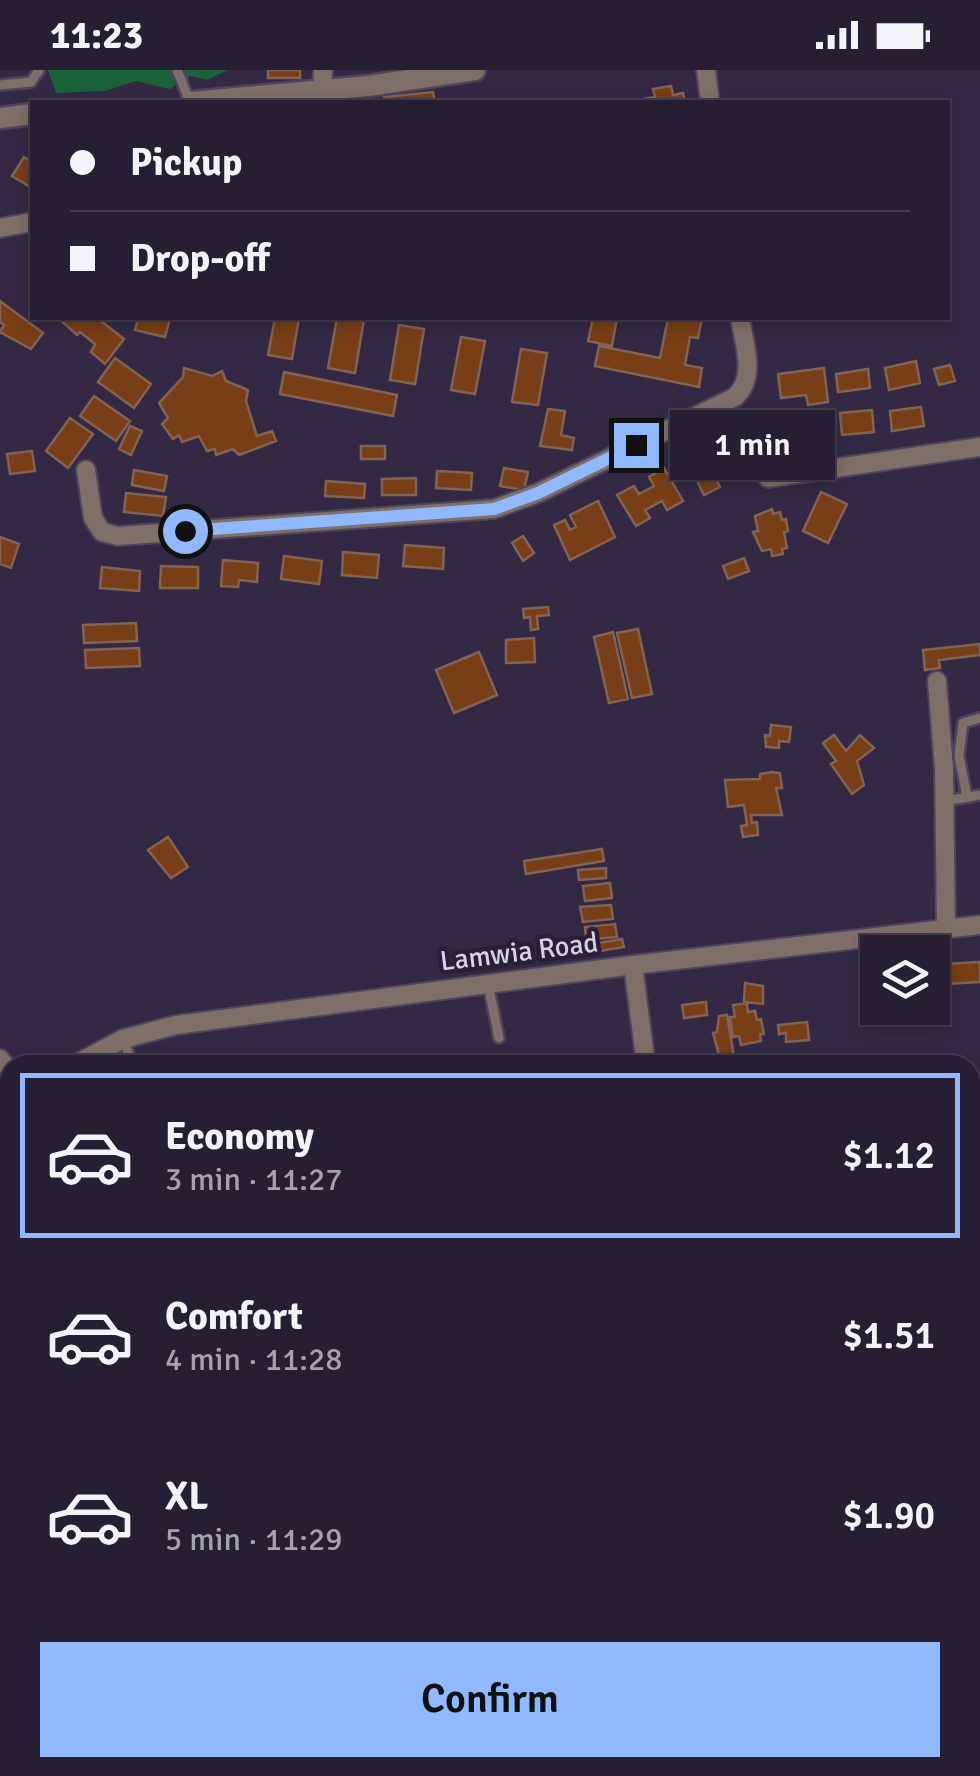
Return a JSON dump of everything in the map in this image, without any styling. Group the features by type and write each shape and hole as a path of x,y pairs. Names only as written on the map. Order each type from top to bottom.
{"street":[{"path":"203,100 322,80 367,94 475,70"},
{"path":"706,70 710,100"},
{"path":"0,118 30,114"},
{"path":"0,228 30,222"},
{"path":"86,470 93,518 102,532 118,536 494,509 538,493 735,397 743,389 748,368 740,320"},
{"path":"768,478 980,446"},
{"path":"937,681 945,801 946,930"},
{"name":"Lamwia Road","path":"94,1055 123,1040 176,1025 632,965 980,926"},
{"path":"632,965 645,1055"}],"lane":[{"path":"0,85 31,82 40,70"},
{"path":"177,70 190,100"},
{"path":"967,798 959,738 963,723 980,718"},
{"path":"945,801 980,796"},
{"path":"488,984 498,1038"},
{"path":"123,1040 130,1055"}],"green space":[{"path":"48,70 228,70 207,80 190,76 170,89 136,81 104,91 56,93"}],"building":[{"path":"268,70 300,70 300,78 268,78"},
{"path":"671,86 673,95 683,93 685,100 643,100 655,97 653,89"},
{"path":"433,92 435,100 385,100 384,97"},
{"path":"24,157 30,161 30,187 12,176"},
{"path":"0,301 43,333 31,349 0,332 4,325 0,322"},
{"path":"60,320 100,320 124,339 105,364 91,352 95,344 80,332 77,335"},
{"path":"138,320 169,320 165,337 135,330"},
{"path":"275,320 299,320 292,359 268,355"},
{"path":"337,320 364,320 355,373 328,368"},
{"path":"593,320 617,320 612,346 588,341"},
{"path":"668,320 702,320 698,338 690,337 685,365 702,368 699,387 595,366 599,346 660,358"},
{"path":"399,325 424,329 415,384 390,380"},
{"path":"461,337 485,341 475,394 451,390"},
{"path":"521,349 547,353 538,405 512,402"},
{"path":"115,358 151,384 134,408 98,382"},
{"path":"916,361 920,383 889,390 885,368"},
{"path":"950,365 955,381 939,385 934,369"},
{"path":"184,368 212,376 222,371 226,381 248,390 246,401 257,436 272,431 276,441 239,455 233,449 216,455 215,449 207,451 199,436 182,442 179,435 173,439 162,424 168,418 159,403 183,377"},
{"path":"824,368 828,402 808,405 806,395 781,398 778,374"},
{"path":"868,369 870,388 838,392 836,374"},
{"path":"284,372 397,395 393,416 280,394"},
{"path":"94,396 130,421 116,441 80,416"},
{"path":"921,407 924,426 892,431 890,411"},
{"path":"548,409 565,411 561,435 574,438 572,450 540,446"},
{"path":"872,410 874,432 842,435 840,413"},
{"path":"70,418 93,434 68,468 46,451"},
{"path":"821,419 825,455 808,457 807,447 789,449 790,461 772,463 768,425 786,423 787,434 790,429 801,428 801,433 806,432 805,420"},
{"path":"130,426 142,431 131,455 119,449"},
{"path":"733,434 751,470 736,477 730,467 714,475 720,487 704,495 686,459 701,451 706,461 710,458 708,454 717,449 719,454 723,452 718,442"},
{"path":"361,446 385,446 385,459 361,459"},
{"path":"32,451 35,471 10,474 7,454"},
{"path":"504,468 528,472 524,490 500,486"},
{"path":"664,468 683,501 667,510 662,501 645,510 650,518 636,526 617,495 634,486 639,494 654,486 649,477"},
{"path":"134,470 167,476 164,491 132,485"},
{"path":"437,471 472,473 471,490 436,488"},
{"path":"416,478 416,495 382,495 382,479"},
{"path":"326,481 365,484 364,498 325,496"},
{"path":"821,492 847,504 828,543 803,531"},
{"path":"126,493 166,497 163,516 124,512"},
{"path":"598,501 615,537 570,560 554,525 565,520 570,530 576,527 570,515"},
{"path":"772,509 773,514 780,512 782,520 786,519 788,531 784,532 787,548 782,549 783,554 772,556 771,549 762,551 753,532 758,531 755,516"},
{"path":"523,536 534,553 523,561 512,543"},
{"path":"0,537 19,544 11,568 0,564"},
{"path":"405,545 444,548 443,569 403,566"},
{"path":"343,552 379,555 377,578 342,575"},
{"path":"284,556 322,561 319,584 281,579"},
{"path":"744,558 749,571 728,579 723,566"},
{"path":"223,560 258,563 257,582 239,580 238,587 221,586"},
{"path":"161,566 198,567 198,588 160,588"},
{"path":"102,567 140,571 139,591 100,588"},
{"path":"548,607 549,615 537,616 538,629 531,630 530,617 524,618 523,609"},
{"path":"136,623 137,641 84,643 83,625"},
{"path":"638,629 652,694 632,698 617,633"},
{"path":"613,632 628,699 609,703 594,637"},
{"path":"534,638 535,662 506,663 506,640"},
{"path":"980,644 980,655 939,660 940,668 925,670 923,650"},
{"path":"139,648 140,666 86,668 85,650"},
{"path":"479,652 497,695 454,713 436,670"},
{"path":"771,725 791,727 789,742 779,741 779,748 766,747 765,735 770,736"},
{"path":"834,735 846,751 860,735 874,748 857,761 864,785 852,794 831,764 836,761 823,743"},
{"path":"780,773 782,788 776,788 782,815 751,815 752,823 757,822 758,835 743,837 741,826 747,825 744,805 728,807 725,780 760,779 760,774"},
{"path":"168,837 188,867 171,878 148,850"},
{"path":"602,849 604,861 526,874 524,861"},
{"path":"606,868 606,878 579,880 578,870"},
{"path":"610,883 612,898 585,901 583,886"},
{"path":"611,905 613,919 583,922 580,907"},
{"path":"615,924 617,937 586,940 585,927"},
{"path":"622,939 624,947 588,953 587,945"},
{"path":"980,962 980,982 950,984 950,964"},
{"path":"745,983 763,986 763,1004 744,1002"},
{"path":"706,1002 707,1015 684,1018 682,1005"},
{"path":"747,1003 748,1012 755,1011 757,1020 761,1019 764,1034 760,1034 761,1041 741,1045 739,1036 733,1037 730,1017 735,1017 733,1005"},
{"path":"727,1015 734,1055 719,1055 713,1033 717,1032 719,1016"},
{"path":"807,1022 809,1040 786,1042 786,1033 779,1034 778,1025"}],"route":[{"path":"185,531 494,509 516,503 636,445"}]}
